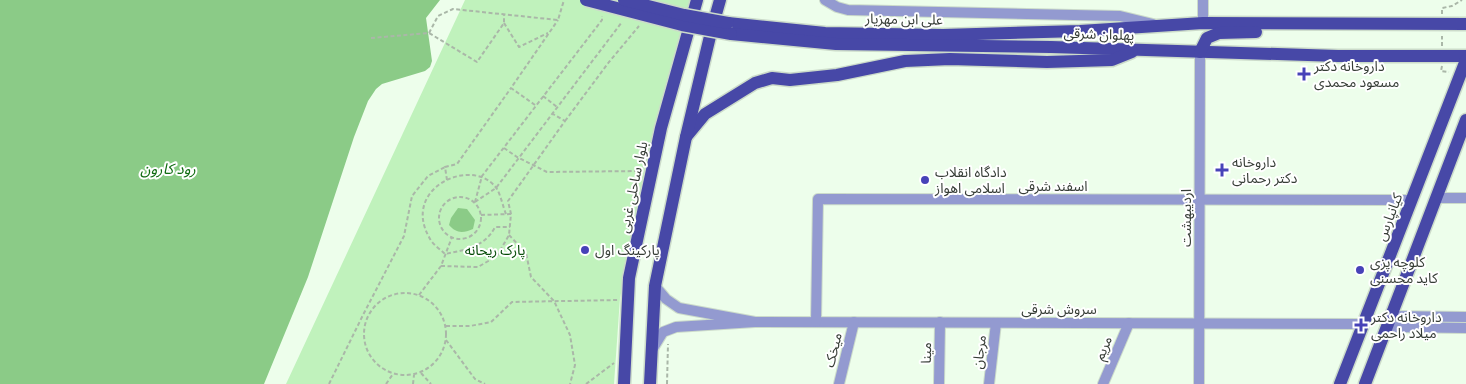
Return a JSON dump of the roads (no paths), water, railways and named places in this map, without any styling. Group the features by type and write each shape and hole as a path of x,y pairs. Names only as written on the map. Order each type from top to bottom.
{"main road":[{"path":"586,0 682,25 729,28"},
{"path":"624,0 729,28"},
{"name":"بلوار ساحلی غربی","path":"624,384 629,278 661,128 697,0"},
{"path":"650,384 655,286 686,137 720,0"},
{"name":"پهلوان شرقی","path":"1080,31 1202,23 1466,24"},
{"path":"1200,52 1207,38 1219,33 1321,32 1339,24"},
{"name":"علی ابن مهزیار","path":"729,28 835,33 943,35 1080,31"},
{"name":"پهلوان شرقی","path":"729,28 836,44 1338,56 1466,56"},
{"path":"686,137 705,114 755,83 772,78 790,80 837,76 914,60 950,59 1047,62 1112,60 1137,50"},
{"name":"کیانپارس","path":"1340,384 1462,78 1466,60"},
{"path":"1364,384 1466,120"}],"street":[{"name":"پهلوان شرقی","path":"824,0 848,10 1120,16 1161,26"},
{"path":"1202,0 1202,23"},
{"name":"اردیبهشت","path":"1199,384 1200,52"},
{"path":"1437,198 1466,198"},
{"name":"اسفند شرقی","path":"816,322 818,199 1412,200"},
{"path":"655,286 666,299 679,308 755,322"},
{"path":"1389,322 1466,317"},
{"path":"652,350 663,332 676,326 755,322"},
{"name":"سروش شرقی","path":"755,322 1363,324"},
{"name":"میخک","path":"839,384 854,322"},
{"name":"مینا","path":"939,384 940,322"},
{"path":"1389,322 1466,328"},
{"name":"مرجان","path":"989,384 996,323"},
{"name":"مریم","path":"1103,384 1129,324"}],"water":[{"name":"رود کارون","path":"0,0 440,0 426,18 432,61 430,67 425,71 382,84 368,101 354,137 308,277 264,384 0,384"},
{"path":"458,208 467,209 475,220 473,229 460,232 449,225 451,218"}],"place":[{"name":"داروخانه دکتر مسعود محمدی","path":"1304,74"},
{"name":"داروخانه دکتر رحمانی","path":"1222,170"},
{"name":"دادگاه انقلاب اسلامی اهواز","path":"925,180"},
{"name":"پارکینگ اول","path":"585,250"},
{"name":"کلوچه پزی کاید محسنی","path":"1360,270"},
{"name":"داروخانه دکتر میلاد راحمی","path":"1361,325"}],"park label":[{"name":"پارک ریحانه","path":"495,250"}]}
